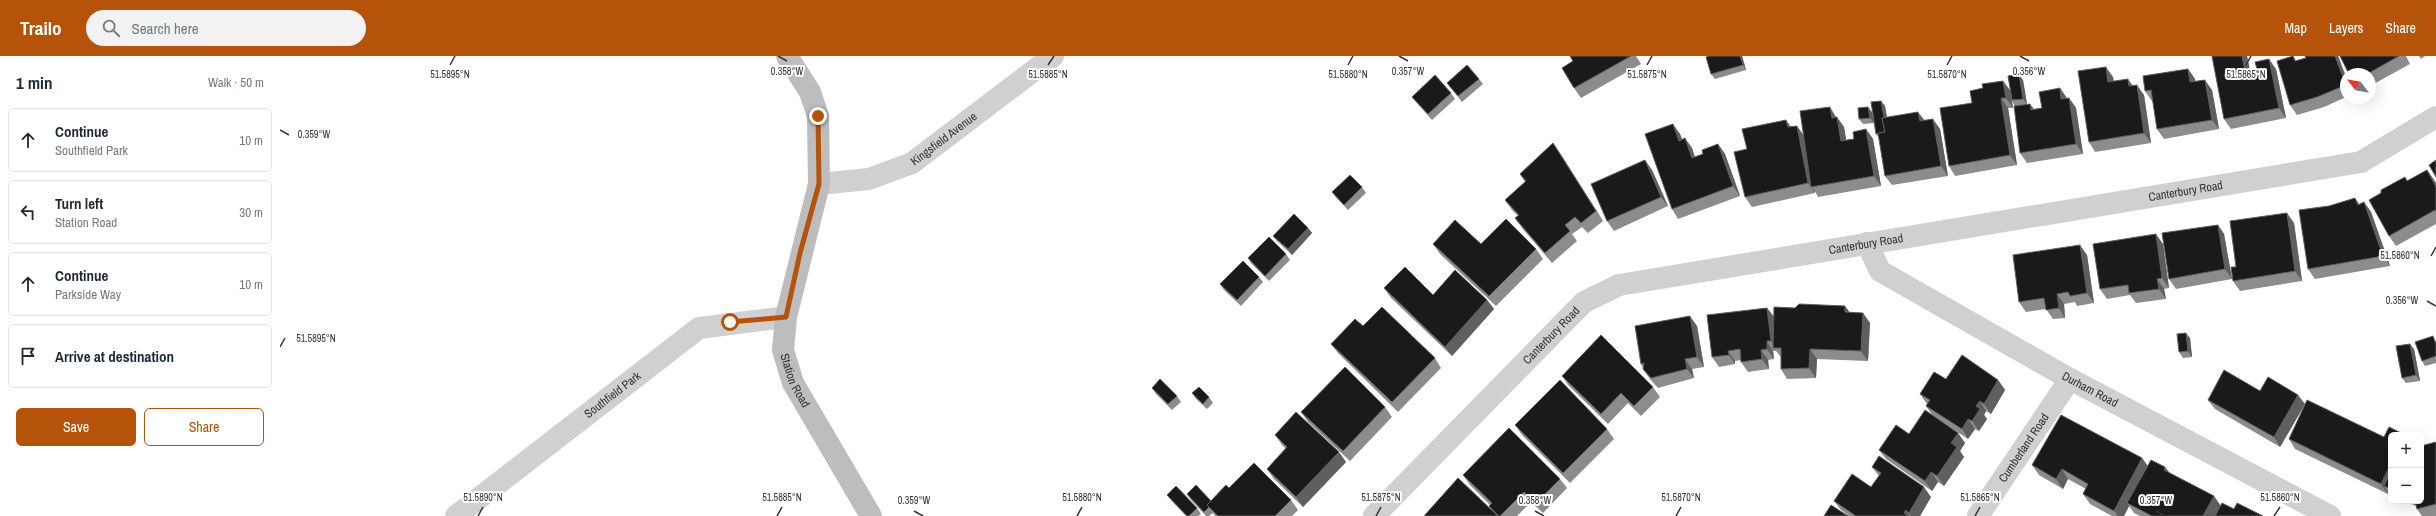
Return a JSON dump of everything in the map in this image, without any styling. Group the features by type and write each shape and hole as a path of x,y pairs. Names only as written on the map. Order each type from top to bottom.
{"street":[{"name":"Station Road","path":"787,56 810,92 818,116 819,184 800,253 786,317 783,350 793,383 871,516"},
{"name":"Kingsfield Avenue","path":"819,184 869,179 912,163 1053,56"},
{"name":"Canterbury Road","path":"1374,516 1584,302 1619,285 1726,269 1867,243 2360,162 2436,117"},
{"name":"Durham Road","path":"1867,243 1880,271 2070,379 2330,516"},
{"name":"Southfield Park","path":"456,516 699,328 730,322 786,317"},
{"name":"Cumberland Road","path":"1978,516 2070,379"}],"building":[{"path":"1570,56 1631,56 1574,88 1562,68 1573,61"},
{"path":"1740,56 1743,65 1711,74 1706,57"},
{"path":"2212,56 2242,56 2245,71 2257,69 2255,62 2269,59 2279,108 2224,119"},
{"path":"2293,56 2295,61 2306,58 2305,56 2335,56 2340,69 2340,87 2317,97 2290,105 2277,61"},
{"path":"2340,56 2399,56 2376,69 2346,68"},
{"path":"1467,65 1479,79 1458,96 1447,83"},
{"path":"2106,67 2108,82 2128,79 2129,86 2137,85 2144,133 2089,142 2078,71"},
{"path":"2188,69 2190,82 2205,80 2212,120 2157,129 2151,90 2145,91 2143,76"},
{"path":"2019,74 2023,99 2012,100 2008,76"},
{"path":"1435,75 1451,93 1428,114 1412,97"},
{"path":"2003,81 2006,98 2001,98 2010,155 1949,166 1940,108 1972,103 1970,91 1983,88 1982,84"},
{"path":"2060,88 2061,99 2069,98 2076,144 2020,153 2014,106 2030,104 2031,110 2042,108 2039,92"},
{"path":"1881,101 1885,132 1876,134 1871,102"},
{"path":"1830,107 1832,118 1837,117 1841,141 1854,139 1853,132 1866,129 1874,176 1811,187 1800,111"},
{"path":"1868,107 1870,118 1859,119 1858,108"},
{"path":"1918,112 1920,121 1933,119 1941,166 1885,176 1878,133 1885,132 1882,118"},
{"path":"1786,120 1788,127 1797,126 1808,183 1745,197 1734,152 1747,149 1742,129"},
{"path":"1673,124 1679,141 1685,138 1692,158 1703,154 1702,150 1718,144 1733,186 1672,209 1645,134"},
{"path":"1553,143 1596,211 1581,223 1575,217 1565,225 1570,231 1545,253 1515,218 1519,215 1505,200 1526,181 1520,174"},
{"path":"1645,160 1661,197 1607,221 1591,184"},
{"path":"2436,160 2436,177 2429,165"},
{"path":"2427,170 2436,187 2436,212 2435,210 2389,236 2369,200 2381,193 2381,190 2405,177 2407,181"},
{"path":"1350,175 1362,187 1344,205 1332,192"},
{"path":"2355,198 2358,205 2364,202 2383,256 2308,269 2299,210 2329,206"},
{"path":"2287,213 2295,271 2233,281 2231,267 2236,267 2230,221"},
{"path":"1294,214 1308,228 1288,249 1273,236"},
{"path":"1506,219 1536,249 1489,296 1433,244 1455,220 1481,244"},
{"path":"2218,225 2225,269 2169,279 2162,233"},
{"path":"2156,234 2162,278 2157,279 2159,289 2129,293 2128,285 2100,289 2093,244"},
{"path":"1269,237 1286,254 1265,276 1248,258"},
{"path":"2080,245 2087,293 2070,296 2068,292 2057,294 2059,308 2046,310 2044,298 2019,302 2013,255"},
{"path":"1243,261 1259,277 1237,300 1220,284"},
{"path":"1405,267 1433,295 1455,270 1487,300 1445,347 1384,288"},
{"path":"1799,304 1845,306 1845,312 1863,313 1861,351 1810,349 1809,368 1781,369 1781,348 1773,348 1774,307 1795,308"},
{"path":"1382,307 1435,358 1392,402 1331,344 1355,319 1363,326"},
{"path":"1767,308 1771,341 1767,341 1767,349 1761,350 1762,359 1741,362 1740,349 1728,351 1729,355 1712,357 1707,315"},
{"path":"1690,316 1697,357 1685,359 1687,369 1651,378 1643,369 1644,363 1641,364 1635,326"},
{"path":"2186,333 2188,351 2179,352 2177,334"},
{"path":"1601,335 1653,387 1634,406 1621,393 1601,414 1562,376"},
{"path":"2433,336 2436,344 2436,356 2422,361 2415,342"},
{"path":"2410,344 2416,375 2402,378 2396,346"},
{"path":"1962,355 1998,380 1984,404 1980,401 1976,406 1980,409 1972,421 1968,419 1962,429 1926,406 1930,400 1920,394 1934,372 1946,379"},
{"path":"1345,367 1385,407 1343,451 1301,412"},
{"path":"2224,370 2260,391 2268,377 2298,395 2274,437 2208,400"},
{"path":"1160,379 1177,396 1168,404 1152,388"},
{"path":"1560,380 1607,429 1563,473 1515,425"},
{"path":"1199,387 1209,397 1203,404 1192,393"},
{"path":"2307,400 2384,437 2389,427 2399,432 2388,432 2388,469 2381,484 2289,439"},
{"path":"1925,410 1958,433 1951,443 1957,447 1937,476 1931,472 1925,481 1879,450 1896,425 1909,434"},
{"path":"1296,412 1339,452 1296,497 1267,469 1287,447 1275,435"},
{"path":"2061,415 2142,458 2114,511 2083,494 2088,484 2062,469 2056,479 2032,465"},
{"path":"1509,428 1560,479 1536,503 1524,492 1499,516 1489,506 1492,503 1463,475"},
{"path":"2436,442 2436,504 2417,509 2416,504 2424,504 2424,445"},
{"path":"1879,456 1924,487 1909,513 1906,510 1904,513 1907,515 1906,516 1856,516 1834,501 1852,474 1871,487 1881,473 1872,467"},
{"path":"2151,460 2165,467 2164,470 2214,496 2203,516 2152,516 2127,503"},
{"path":"1254,463 1291,500 1275,516 1218,516 1207,505 1226,485 1229,488"},
{"path":"1458,478 1498,516 1424,516"},
{"path":"2388,478 2388,488 2384,486"},
{"path":"1196,485 1211,501 1207,505 1209,507 1204,512 1187,494"},
{"path":"1176,486 1197,508 1189,516 1187,516 1167,495"},
{"path":"2222,503 2234,509 2237,503 2263,516 2215,516"},
{"path":"1831,505 1848,516 1824,516"}],"route":[{"path":"730,322 786,317 800,253 819,184 818,116"}]}
